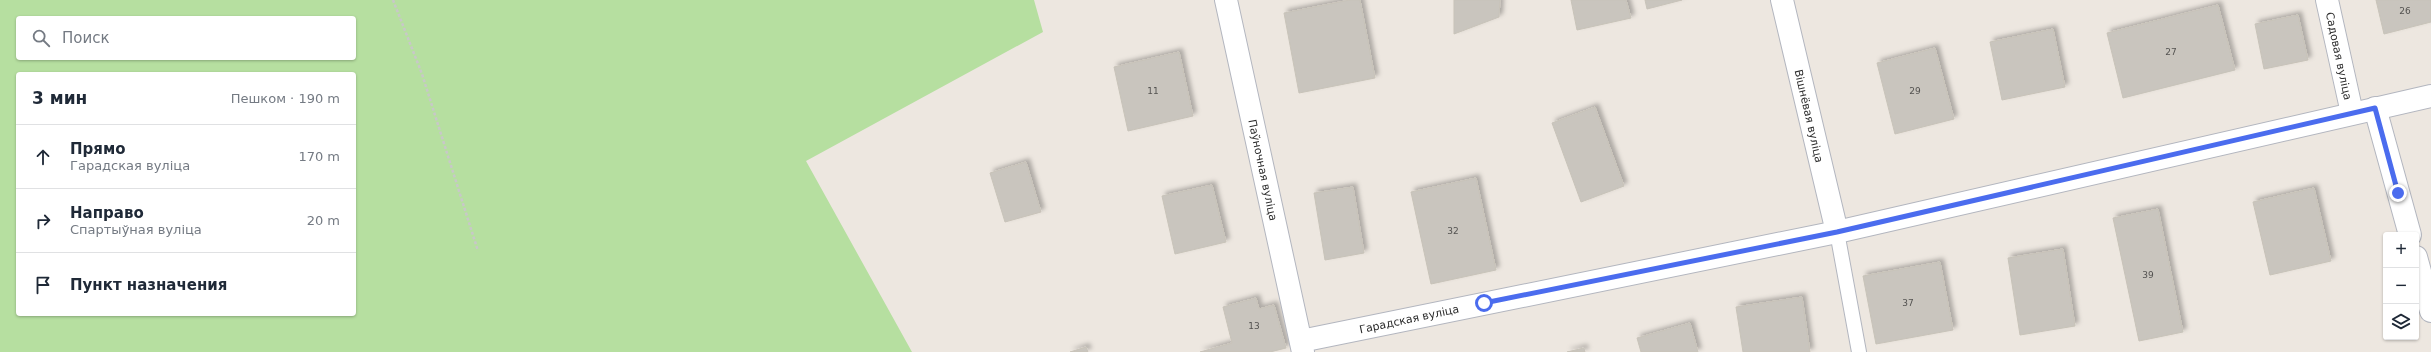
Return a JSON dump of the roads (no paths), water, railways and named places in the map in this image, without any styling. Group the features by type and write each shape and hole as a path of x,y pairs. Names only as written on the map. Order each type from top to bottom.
{"street":[{"name":"Паўночная вуліца","path":"1226,0 1302,346"},
{"name":"Вішнёвая вуліца","path":"1782,0 1837,232"},
{"name":"Садовая вуліца","path":"2327,0 2352,113"},
{"name":"Гарадская вуліца","path":"1302,346 1837,232 2431,96"},
{"path":"2375,108 2409,232"},
{"path":"2419,268 2431,311"}],"lane":[{"path":"1837,232 1860,352"}]}
